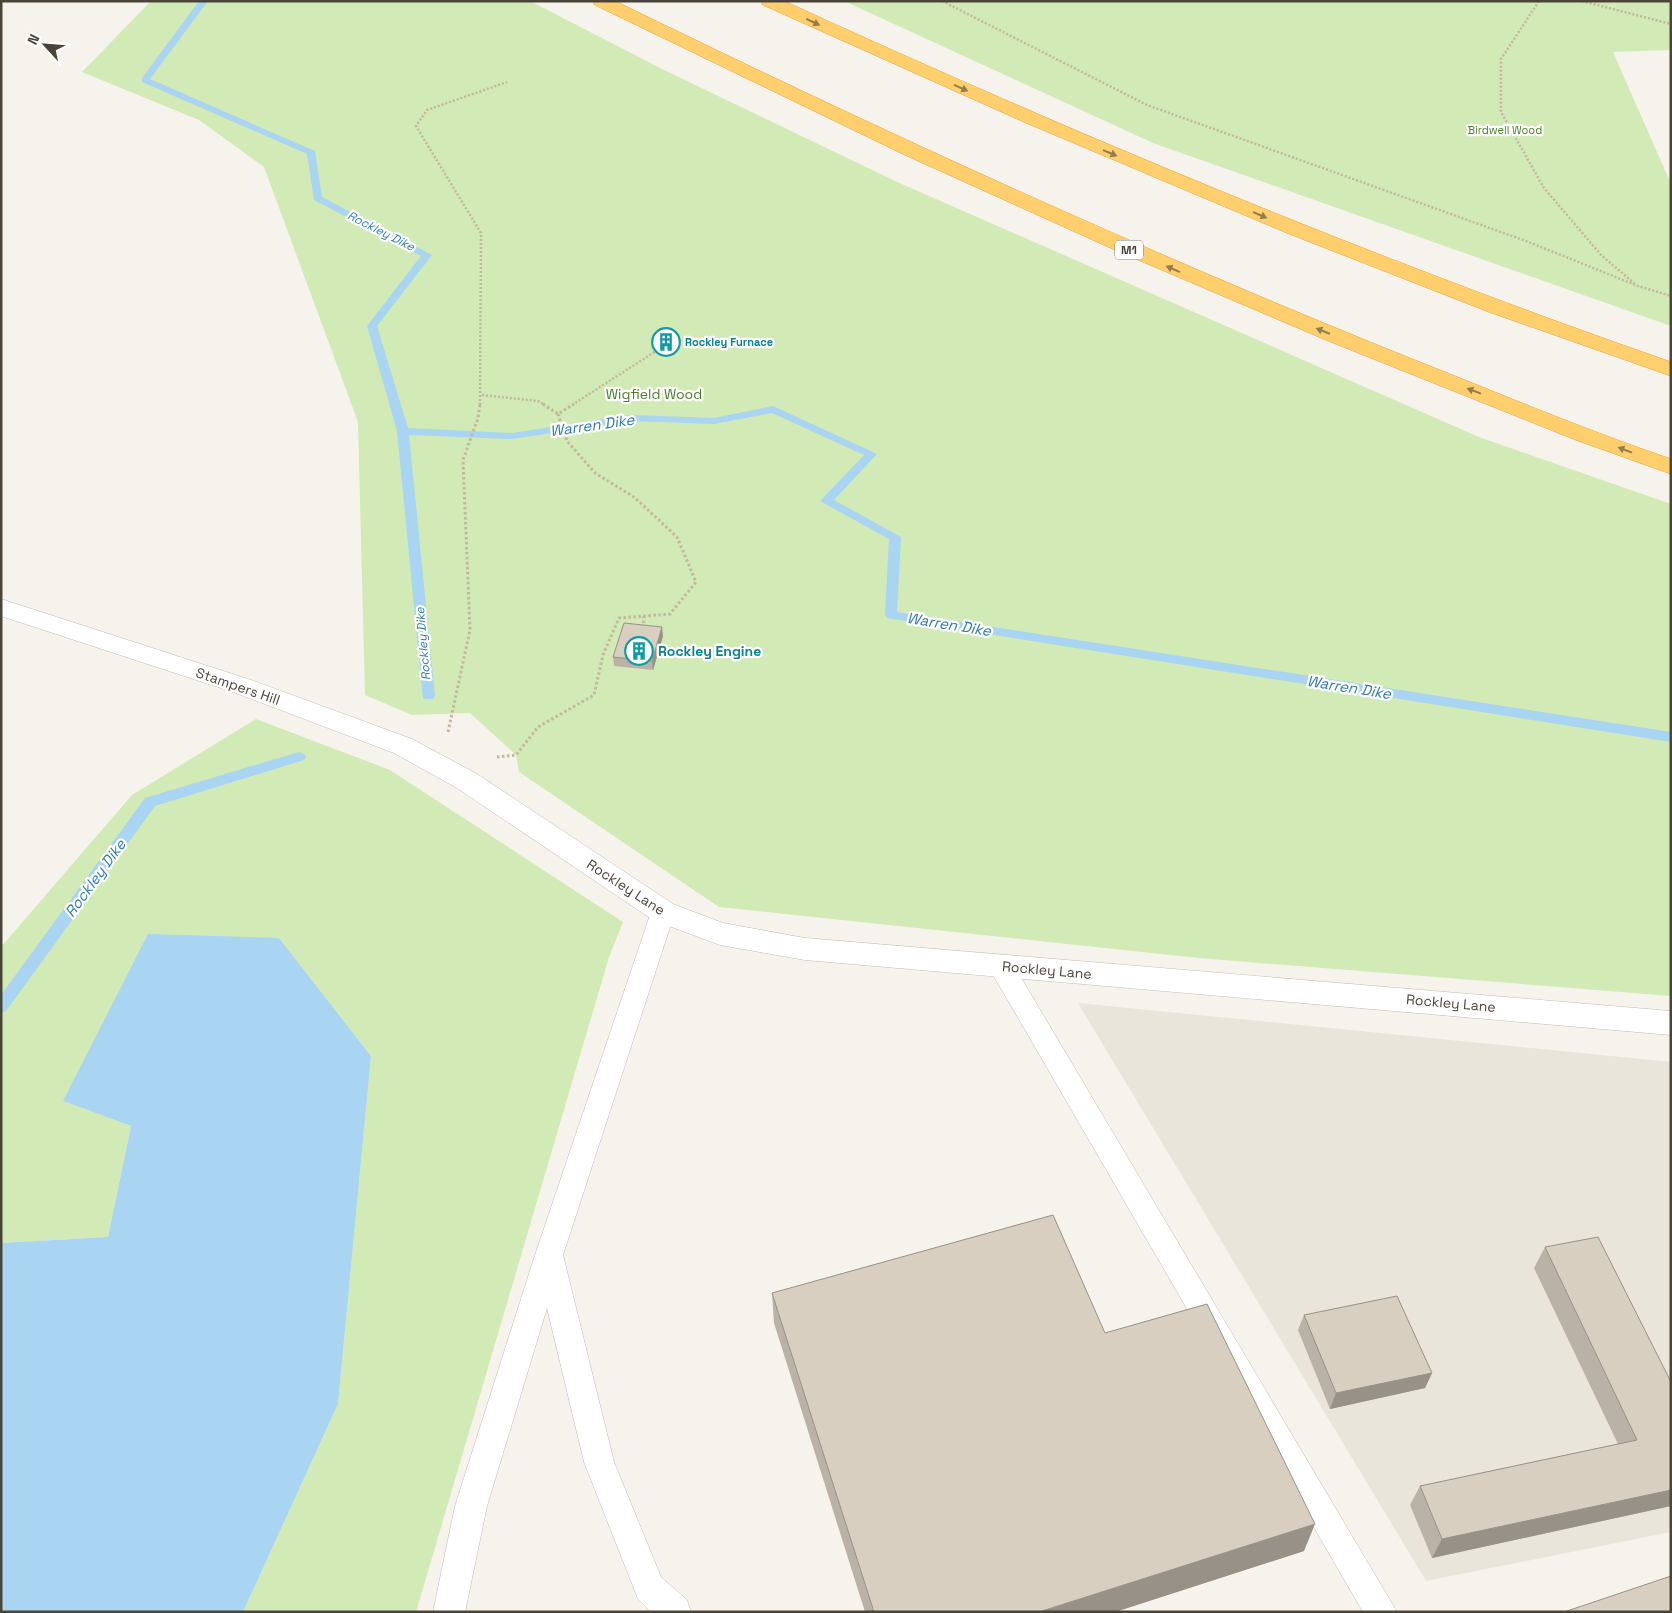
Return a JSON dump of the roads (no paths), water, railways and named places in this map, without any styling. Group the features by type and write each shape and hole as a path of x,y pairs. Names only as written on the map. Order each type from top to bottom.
{"highway":[{"name":"M1","path":"601,1 873,134 1188,276 1384,356 1671,467"},
{"path":"769,1 1033,120 1288,227 1474,299 1671,369"}],"street":[{"name":"Stampers Hill","path":"1,607 242,686 403,746 467,781"},
{"name":"Rockley Lane","path":"467,781 663,912 720,934 805,950 1671,1023"}],"lane":[{"path":"449,1612 470,1506 549,1256 663,912"},
{"path":"1001,966 1381,1612"},
{"path":"549,1256 599,1462 649,1588 675,1612"}],"water":[{"path":"148,934 279,938 371,1056 338,1404 243,1612 1,1612 1,1243 108,1237 131,1126 63,1101"}],"waterway":[{"name":"Rockley Dike","path":"204,1 145,80 312,153 317,198 427,255 372,326 403,431"},
{"name":"Warren Dike","path":"403,431 512,436 631,418 714,421 773,409 871,454 826,501 895,537 891,615 1671,737"},
{"name":"Rockley Dike","path":"403,431 428,696"},
{"name":"Rockley Dike","path":"1,1007 150,802 299,757"}],"place":[{"name":"Rockley Furnace","path":"666,342"},
{"name":"Rockley Engine","path":"639,651"}],"park label":[{"name":"Birdwell Wood","path":"1505,130"},
{"name":"Wigfield Wood","path":"654,394"}]}
